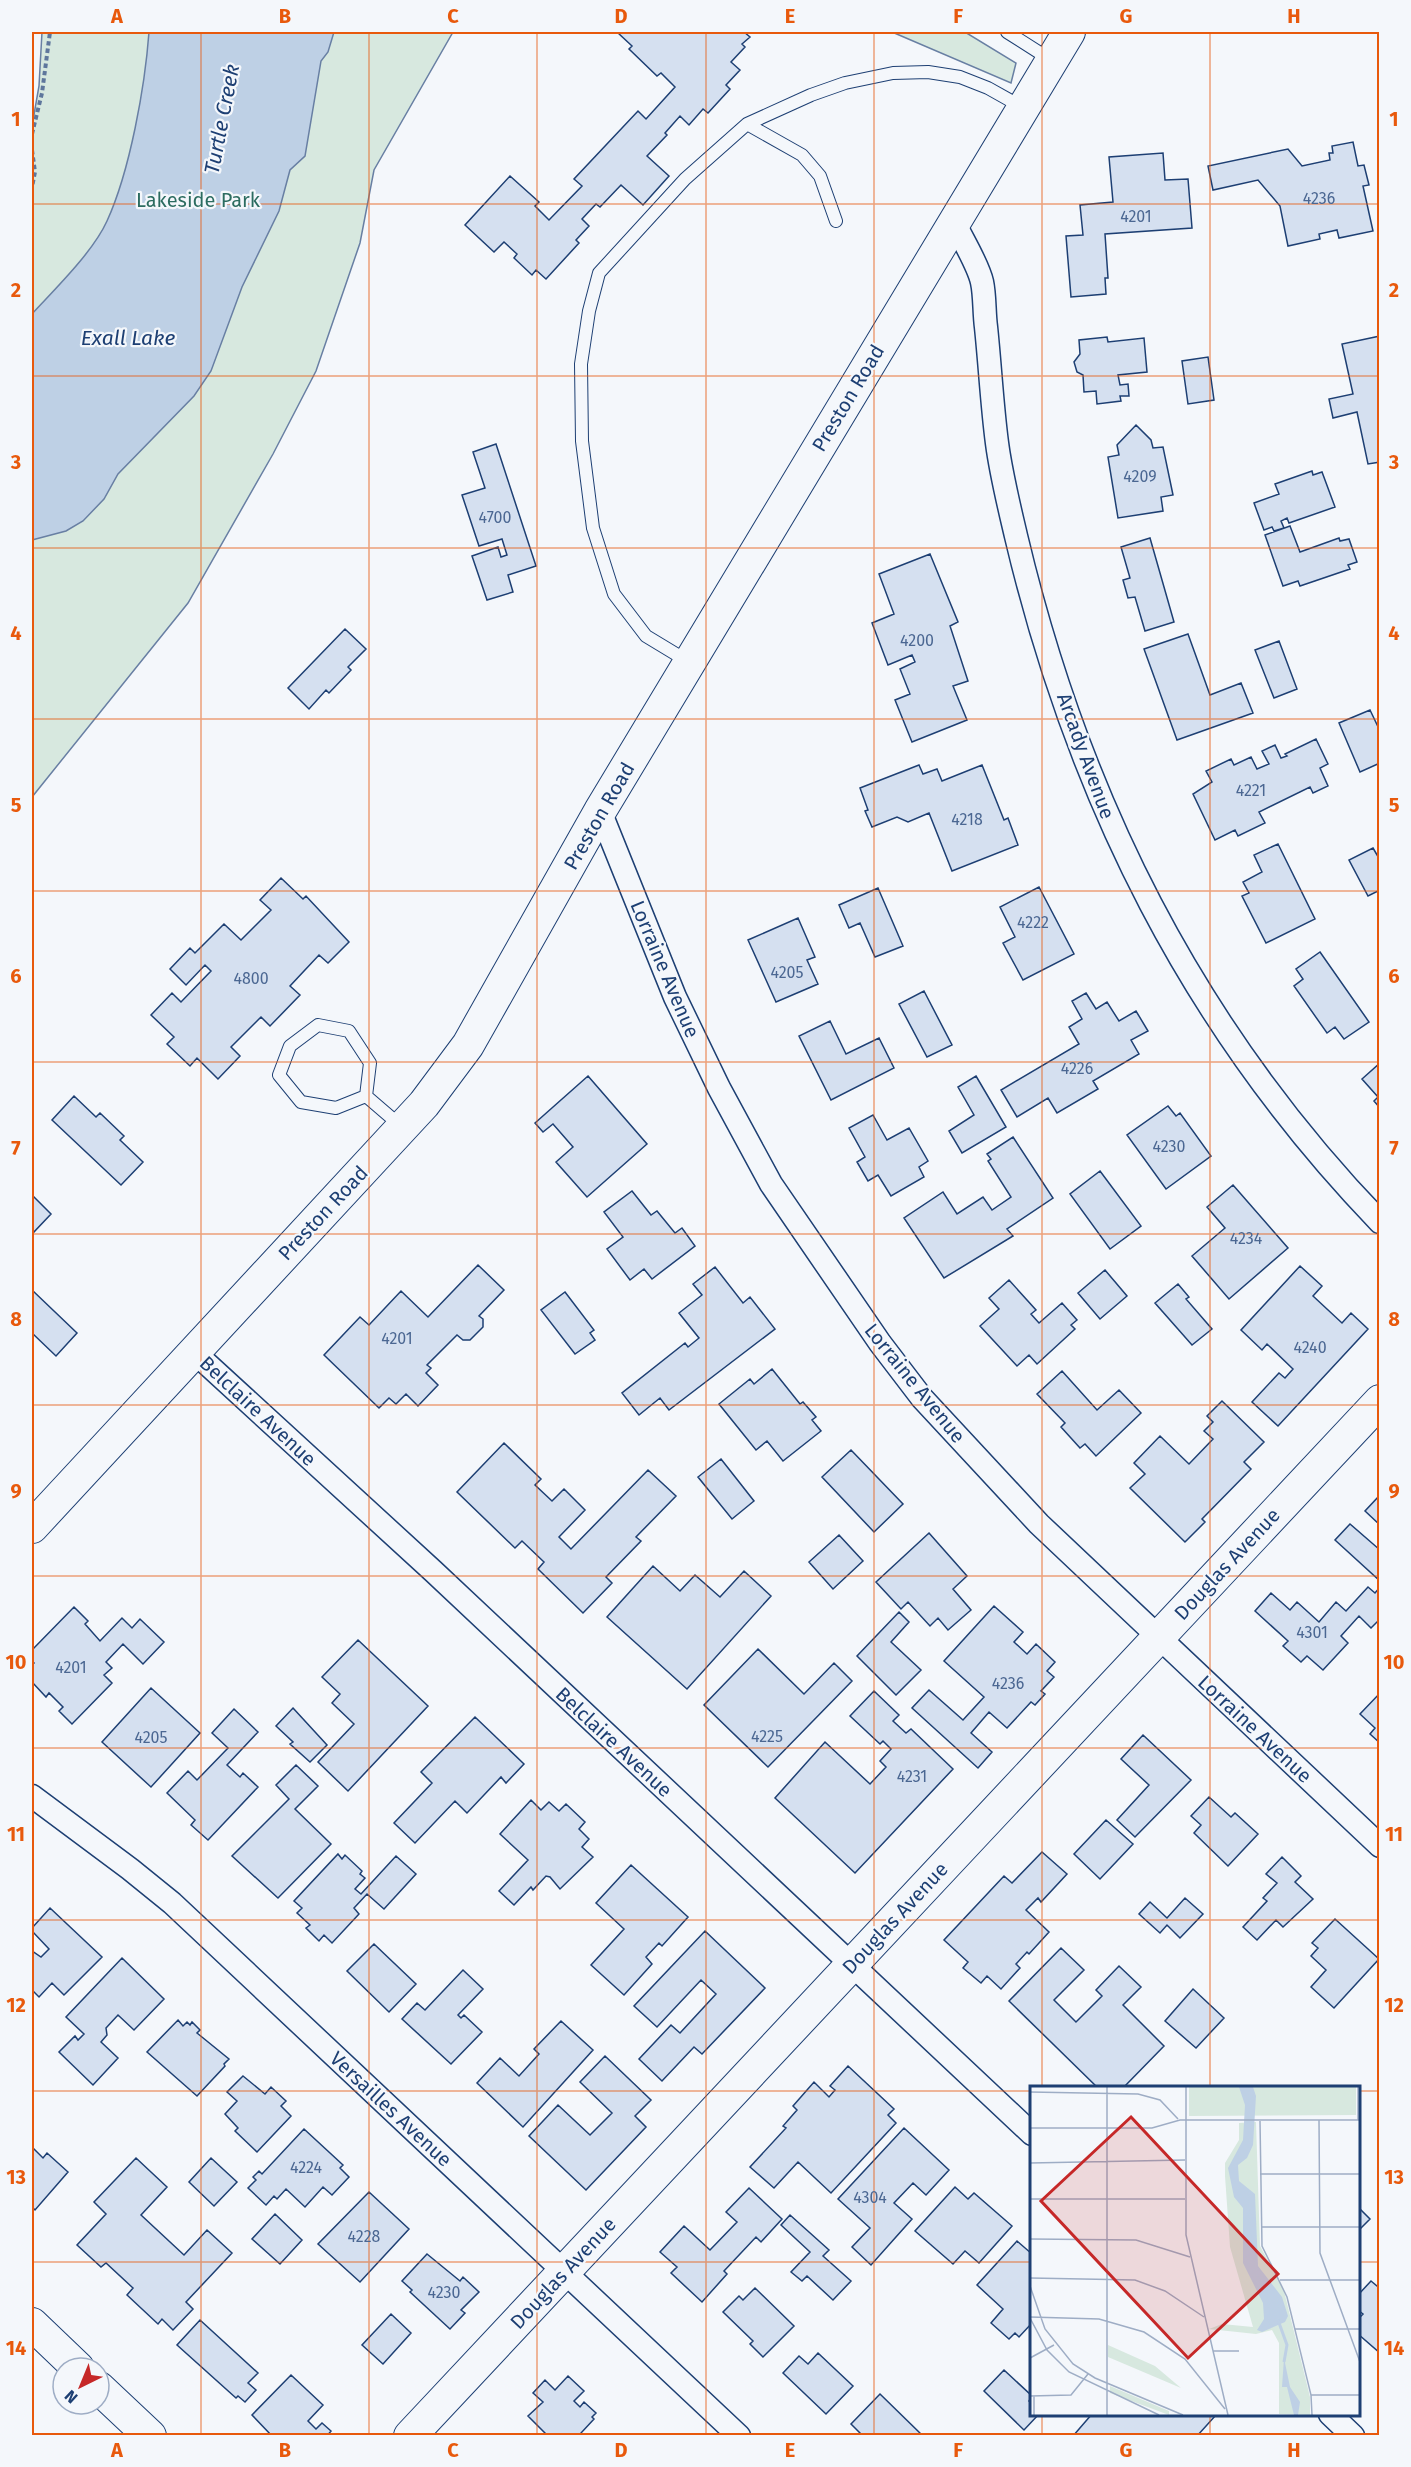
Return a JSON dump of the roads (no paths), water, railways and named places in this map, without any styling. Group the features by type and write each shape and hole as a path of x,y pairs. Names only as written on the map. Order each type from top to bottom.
{"main road":[{"name":"Preston Road","path":"32,1527 424,1104 468,1045 600,811 1069,32"},
{"name":"Douglas Avenue","path":"410,2436 1380,1401"},
{"path":"32,2325 65,2356"},
{"path":"111,2399 150,2436"}],"street":[{"name":"Arcady Avenue","path":"954,222 982,280 997,446 1041,630 1075,734 1108,818 1147,900 1226,1031 1297,1130 1339,1180 1380,1222"},
{"name":"Lorraine Avenue","path":"600,811 675,998 718,1088 771,1184 880,1343 922,1398 1039,1524 1380,1846"},
{"name":"Belclaire Avenue","path":"195,1352 441,1579 1030,2132"},
{"name":"Versailles Avenue","path":"32,1796 172,1903 739,2436"},
{"path":"1331,2416 1353,2436"}],"lane":[{"path":"1007,32 1051,60"},
{"path":"690,662 646,636 614,594 593,528 582,441 580,364 589,311 599,273 685,179 747,124 811,95 845,83 893,73 928,72 960,77 988,88 1023,107"},
{"path":"747,124 802,155 820,176 836,221"},
{"path":"318,1025 349,1031 370,1063 366,1096 336,1108 301,1102 279,1075 290,1046 318,1025"},
{"path":"366,1096 403,1127"}],"water":[{"name":"Exall Lake","path":"149,32 334,32 328,52 321,61 305,156 290,170 279,211 242,287 211,371 194,396 118,474 104,499 83,521 66,531 32,540 32,314 93,245 107,221 123,178 135,128"}],"water label":[{"name":"Turtle Creek","path":"222,119"}],"park label":[{"name":"Lakeside Park","path":"198,200"}]}
